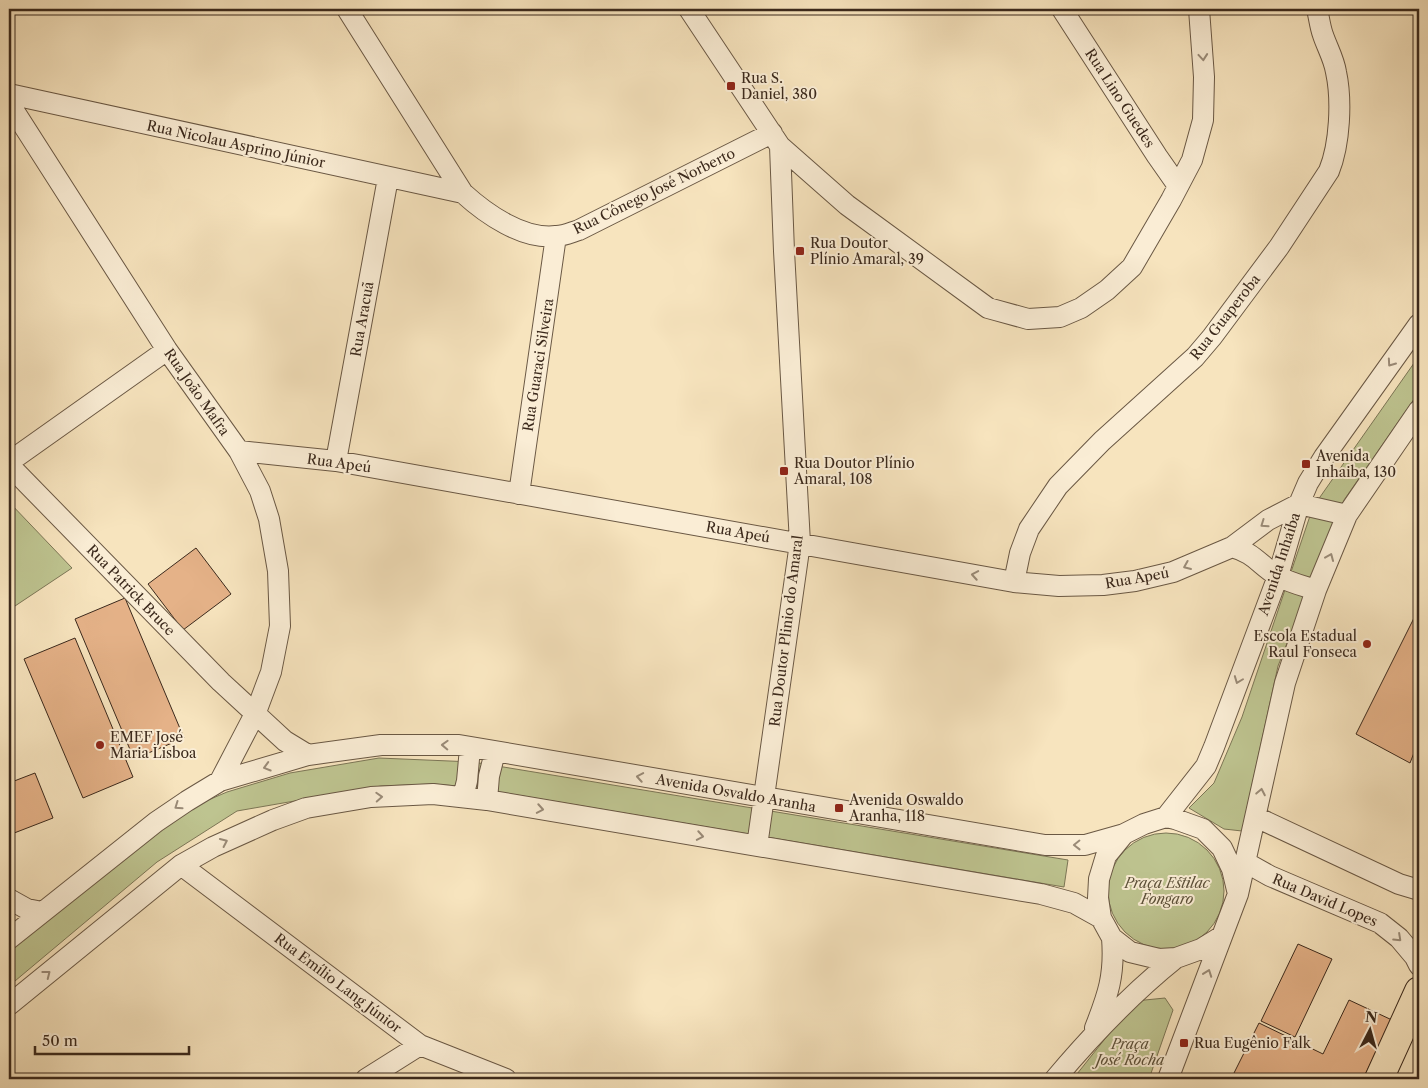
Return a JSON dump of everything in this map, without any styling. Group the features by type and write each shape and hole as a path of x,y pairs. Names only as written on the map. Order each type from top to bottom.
{"highway":[{"path":"1379,1079 1419,991"}],"street":[{"name":"Rua Cônego José Norberto","path":"347,9 463,193 480,209 501,222 522,231 556,236 579,230 776,140"},
{"path":"690,9 776,140 847,205 988,308 1028,319 1060,317 1081,308 1108,290 1132,267 1178,186 1192,160 1203,120 1204,77 1199,9"},
{"name":"Rua Lino Guedes","path":"1062,9 1178,186"},
{"name":"Rua Guaperoba","path":"1014,582 1020,553 1029,529 1058,486 1102,441 1195,357 1212,337 1278,247 1329,171 1335,149 1338,120 1338,89 1336,70 1322,32 1317,9"},
{"name":"Rua Nicolau Asprino Júnior","path":"9,94 463,193"},
{"name":"Rua João Mafra","path":"9,102 167,350 239,452 260,491 269,519 278,571 280,626 271,672 256,712 220,781"},
{"name":"Rua Doutor Plinio do Amaral","path":"757,846 800,543 776,140"},
{"name":"Rua Aracuã","path":"336,461 388,178"},
{"name":"Rua Guaraci Silveira","path":"519,494 556,236"},
{"name":"Avenida Inhaíba","path":"1166,817 1206,766 1278,576 1299,504 1308,483 1324,457 1419,324"},
{"path":"9,464 167,350"},
{"path":"1168,1079 1238,894 1285,683 1316,590 1347,515 1419,410"},
{"name":"Rua Apeú","path":"239,452 336,461 1014,582 1059,586 1103,585 1135,581 1173,572 1232,547 1268,520 1299,504"},
{"name":"Rua Patrick Bruce","path":"9,464 204,665 256,712"},
{"path":"1299,504 1347,515"},
{"path":"1232,547 1243,550 1278,576 1316,590"},
{"path":"256,712 285,740 308,755"},
{"name":"Avenida Osvaldo Aranha","path":"9,939 156,822 187,800 220,781 308,755 381,744 459,746 1045,845 1085,845 1124,834"},
{"path":"463,797 467,781 470,748"},
{"path":"487,800 489,776 495,752"},
{"path":"9,1005 182,866 214,847 272,820 306,808 371,797 433,794 487,800 1041,894 1074,903 1101,918"},
{"path":"1222,936 1201,949 1176,958 1159,959 1130,952 1112,938 1101,918 1098,898 1099,879 1106,856 1124,834 1144,824 1166,817 1203,829 1222,848 1232,869 1238,894"},
{"path":"1256,817 1399,884 1419,890"},
{"name":"Rua David Lopes","path":"1245,862 1270,876 1380,923 1399,938 1415,957 1419,965"},
{"name":"Rua Emílio Lang Júnior","path":"182,866 420,1044 506,1079"},
{"path":"9,899 27,909 42,912"},
{"path":"1092,1035 1108,995 1113,972 1112,938"},
{"path":"1056,1079 1092,1035 1132,995 1176,958"},
{"path":"366,1079 420,1044"}],"green space":[{"path":"1419,356 1419,392 1344,500 1278,666 1242,831 1224,829 1189,808 1214,783 1242,717 1313,507"},
{"path":"9,502 72,568 9,610"},
{"path":"379,758 473,762 1068,860 1064,887 469,787 433,784 381,786 237,811 157,862 9,986 9,949 178,813 227,792 290,773"},
{"name":"Praça Estilac Fongaro","path":"1166,833 1188,837 1207,850 1220,869 1224,891 1220,913 1207,932 1188,945 1166,949 1144,945 1125,932 1112,913 1108,891 1112,869 1125,850 1144,837"},
{"name":"Praça José Rocha","path":"1165,998 1173,1010 1149,1079 1073,1079 1135,1001"}],"building":[{"path":"196,548 231,594 183,630 148,584"},
{"path":"125,598 184,738 134,759 75,619"},
{"path":"1419,608 1419,740 1410,763 1356,734"},
{"path":"75,638 133,777 83,798 24,659"},
{"path":"35,773 53,818 9,835 9,783"},
{"path":"1298,944 1332,959 1295,1037 1261,1021"},
{"path":"1349,1000 1392,1020 1363,1079 1231,1079 1259,1023 1323,1054"}],"place":[{"name":"Rua S. Daniel, 380","path":"731,86"},
{"name":"Rua Doutor Plínio Amaral, 39","path":"800,251"},
{"name":"Avenida Inhaiba, 130","path":"1306,464"},
{"name":"Rua Doutor Plínio Amaral, 108","path":"784,471"},
{"name":"Escola Estadual Raul Fonseca","path":"1367,644"},
{"name":"EMEF José Maria Lisboa","path":"100,745"},
{"name":"Avenida Oswaldo Aranha, 118","path":"839,808"},
{"name":"Rua Eugênio Falk","path":"1184,1043"}]}
